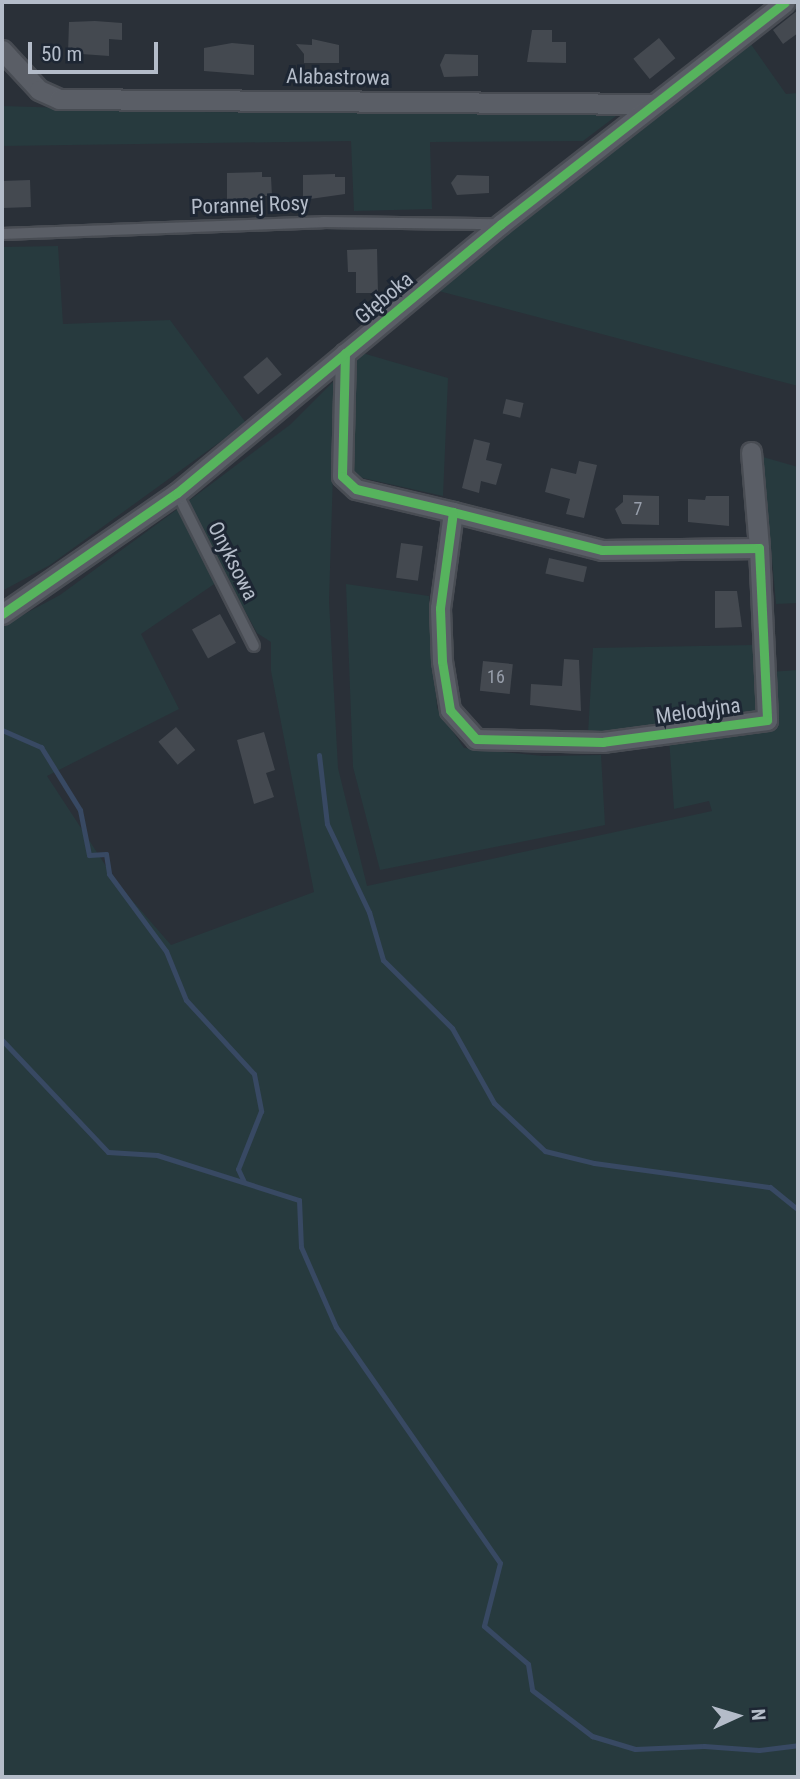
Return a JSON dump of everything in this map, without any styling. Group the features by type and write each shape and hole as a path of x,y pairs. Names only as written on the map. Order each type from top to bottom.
{"street":[{"name":"Głęboka","path":"2,614 177,493 501,224 651,104 785,2"},
{"name":"Alabastrowa","path":"2,50 39,90 60,99 651,104"},
{"path":"345,353 342,476 356,489 602,550 759,548"},
{"name":"Melodyjna","path":"453,512 440,608 442,661 450,710 476,739 603,743 767,720 759,548 751,452"}],"lane":[{"name":"Porannej Rosy","path":"2,234 323,222 501,224"},
{"name":"Onyksowa","path":"177,493 254,646"}],"green space":[{"path":"748,40 786,94 798,93 798,386 435,290"},
{"path":"2,106 197,112 620,113 583,141 430,142 432,209 354,211 351,141 2,146"},
{"path":"58,246 63,324 170,320 246,423 50,565 2,591 2,247"},
{"path":"359,352 448,378 443,496 358,477 350,469 355,357"},
{"path":"336,379 329,601 338,768 367,886 712,811 709,801 674,809 668,724 588,734 593,648 754,645 754,673 798,670 798,1777 2,1777 2,626 60,595 291,424","holes":["226,576 257,633 271,642 271,671 314,892 171,945 117,883 47,776 179,709 141,634"]},
{"path":"763,457 798,467 798,603 776,604"},
{"path":"346,584 429,596 437,708 464,748 543,756 601,755 605,825 380,870 353,767"}],"building":[{"path":"798,10 798,33 783,44 773,30"},
{"path":"69,22 122,23 122,40 109,39 109,56 68,53"},
{"path":"532,30 552,30 552,42 566,42 566,63 527,62"},
{"path":"659,38 675,58 650,79 633,59"},
{"path":"312,39 339,45 339,63 304,63 304,54 296,44 312,45"},
{"path":"232,43 254,45 254,75 204,71 204,48"},
{"path":"445,54 478,55 478,76 444,77 440,65"},
{"path":"262,172 262,177 271,177 272,196 263,196 263,201 227,202 227,173"},
{"path":"335,174 335,177 345,177 345,194 303,200 303,175"},
{"path":"457,175 489,176 489,193 457,195 451,183"},
{"path":"30,180 31,207 3,208 2,181"},
{"path":"377,249 378,293 356,293 356,272 348,272 347,250"},
{"path":"267,357 282,375 258,395 243,377"},
{"path":"506,399 524,403 520,418 503,414"},
{"path":"474,439 490,443 486,460 502,464 496,485 481,481 479,493 462,488"},
{"path":"579,461 597,465 584,518 566,514 570,499 545,492 551,468 576,474"},
{"path":"623,495 659,496 659,525 622,524 615,509 623,502"},
{"path":"706,496 729,496 729,526 688,522 688,499 705,500"},
{"path":"401,543 423,546 418,581 396,578"},
{"path":"549,558 587,567 583,582 545,574"},
{"path":"715,591 737,591 742,627 715,628"},
{"path":"220,614 236,643 208,658 192,630"},
{"path":"564,659 579,660 581,711 530,705 531,684 562,686"},
{"path":"483,661 513,664 510,694 480,691"},
{"path":"176,727 195,750 178,765 158,742"},
{"path":"264,732 275,770 266,773 274,797 254,804 237,740"}],"waterway":[{"path":"2,730 41,747 80,810 89,855 106,854 109,874 166,951 186,1000 254,1074 261,1111 238,1169 244,1182"},
{"path":"319,755 327,824 369,912 383,960 452,1028 494,1103 545,1151 594,1163 770,1187 798,1210"},
{"path":"2,1040 108,1152 157,1155 299,1200 301,1247 336,1327 500,1563 484,1626 528,1664 532,1690 592,1736 635,1749 704,1746 759,1750 798,1745"}],"cycle path":[{"path":"2,614 177,493 501,224 785,2"},
{"path":"345,353 342,476 356,489 453,512 602,550 759,548 767,720 603,742 476,739 450,710 442,661 440,608 453,512"}]}
